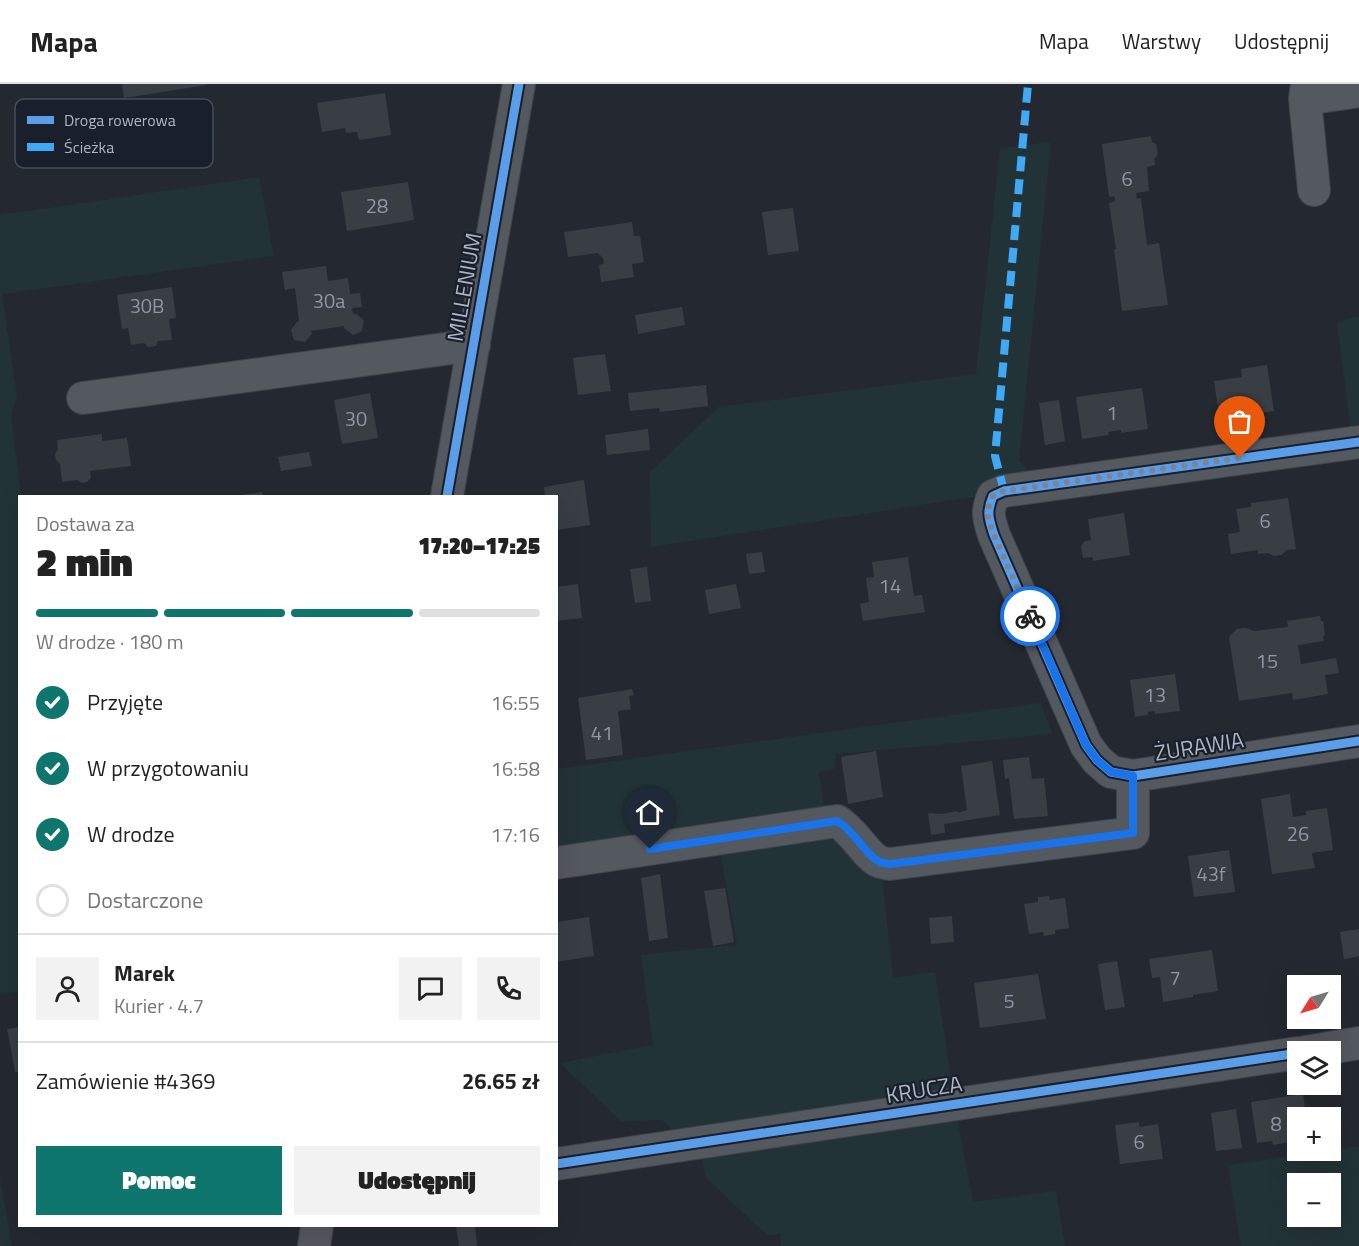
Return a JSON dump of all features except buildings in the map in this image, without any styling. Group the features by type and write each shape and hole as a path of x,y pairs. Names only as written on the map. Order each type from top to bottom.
{"street":[{"name":"MILLENIUM","path":"447,495 519,84"},
{"path":"1314,190 1306,92 1359,91"},
{"path":"83,398 474,345"},
{"name":"ŻURAWIA","path":"1359,442 1004,491 993,496 987,514 994,535 1086,745 1097,760 1111,772 1133,776 1359,741"},
{"path":"558,863 837,821 853,833 879,862 890,864 1133,833 1133,776"},
{"path":"1341,1046 1359,1043"},
{"name":"KRUCZA","path":"558,1164 1287,1055"},
{"path":"314,1246 317,1227"}],"shaded area":[{"path":"1051,142 1019,460 1034,478 973,497 651,547 650,472 719,407 976,374 1000,148"},
{"path":"259,177 274,256 2,294 17,396 11,415 21,495 18,495 18,992 0,994 0,215"},
{"path":"1359,317 1359,430 1351,432 1337,323"},
{"path":"1040,703 1053,734 836,754 834,769 819,772 825,814 558,851 558,769"},
{"path":"839,829 882,878 893,978 935,972 953,1092 678,1135 662,1120 621,1121 560,1063 653,1045 641,955 737,945 719,844"},
{"path":"956,1112 973,1202 1056,1191 1065,1246 781,1246 780,1234 767,1235 706,1178 700,1150"},
{"path":"1359,1146 1359,1246 1241,1246 1228,1165 1287,1156 1287,1161 1341,1161 1341,1149"},
{"path":"0,1179 12,1246 0,1246"}],"marked path":[{"path":"1004,491 995,456 1028,84"}],"cycle path":[{"path":"447,495 519,84"},
{"path":"1359,442 1004,491 993,496 989,512 994,535 1086,745 1097,760 1111,772 1133,776 1359,741"},
{"path":"558,1164 1287,1055"}],"way so far":[{"path":"1030,616 987,514 993,496 1004,491 1240,458"}],"route":[{"path":"650,849 837,821 853,833 879,862 890,864 1133,833 1133,776 1111,772 1097,760 1086,745 1030,616"}]}
